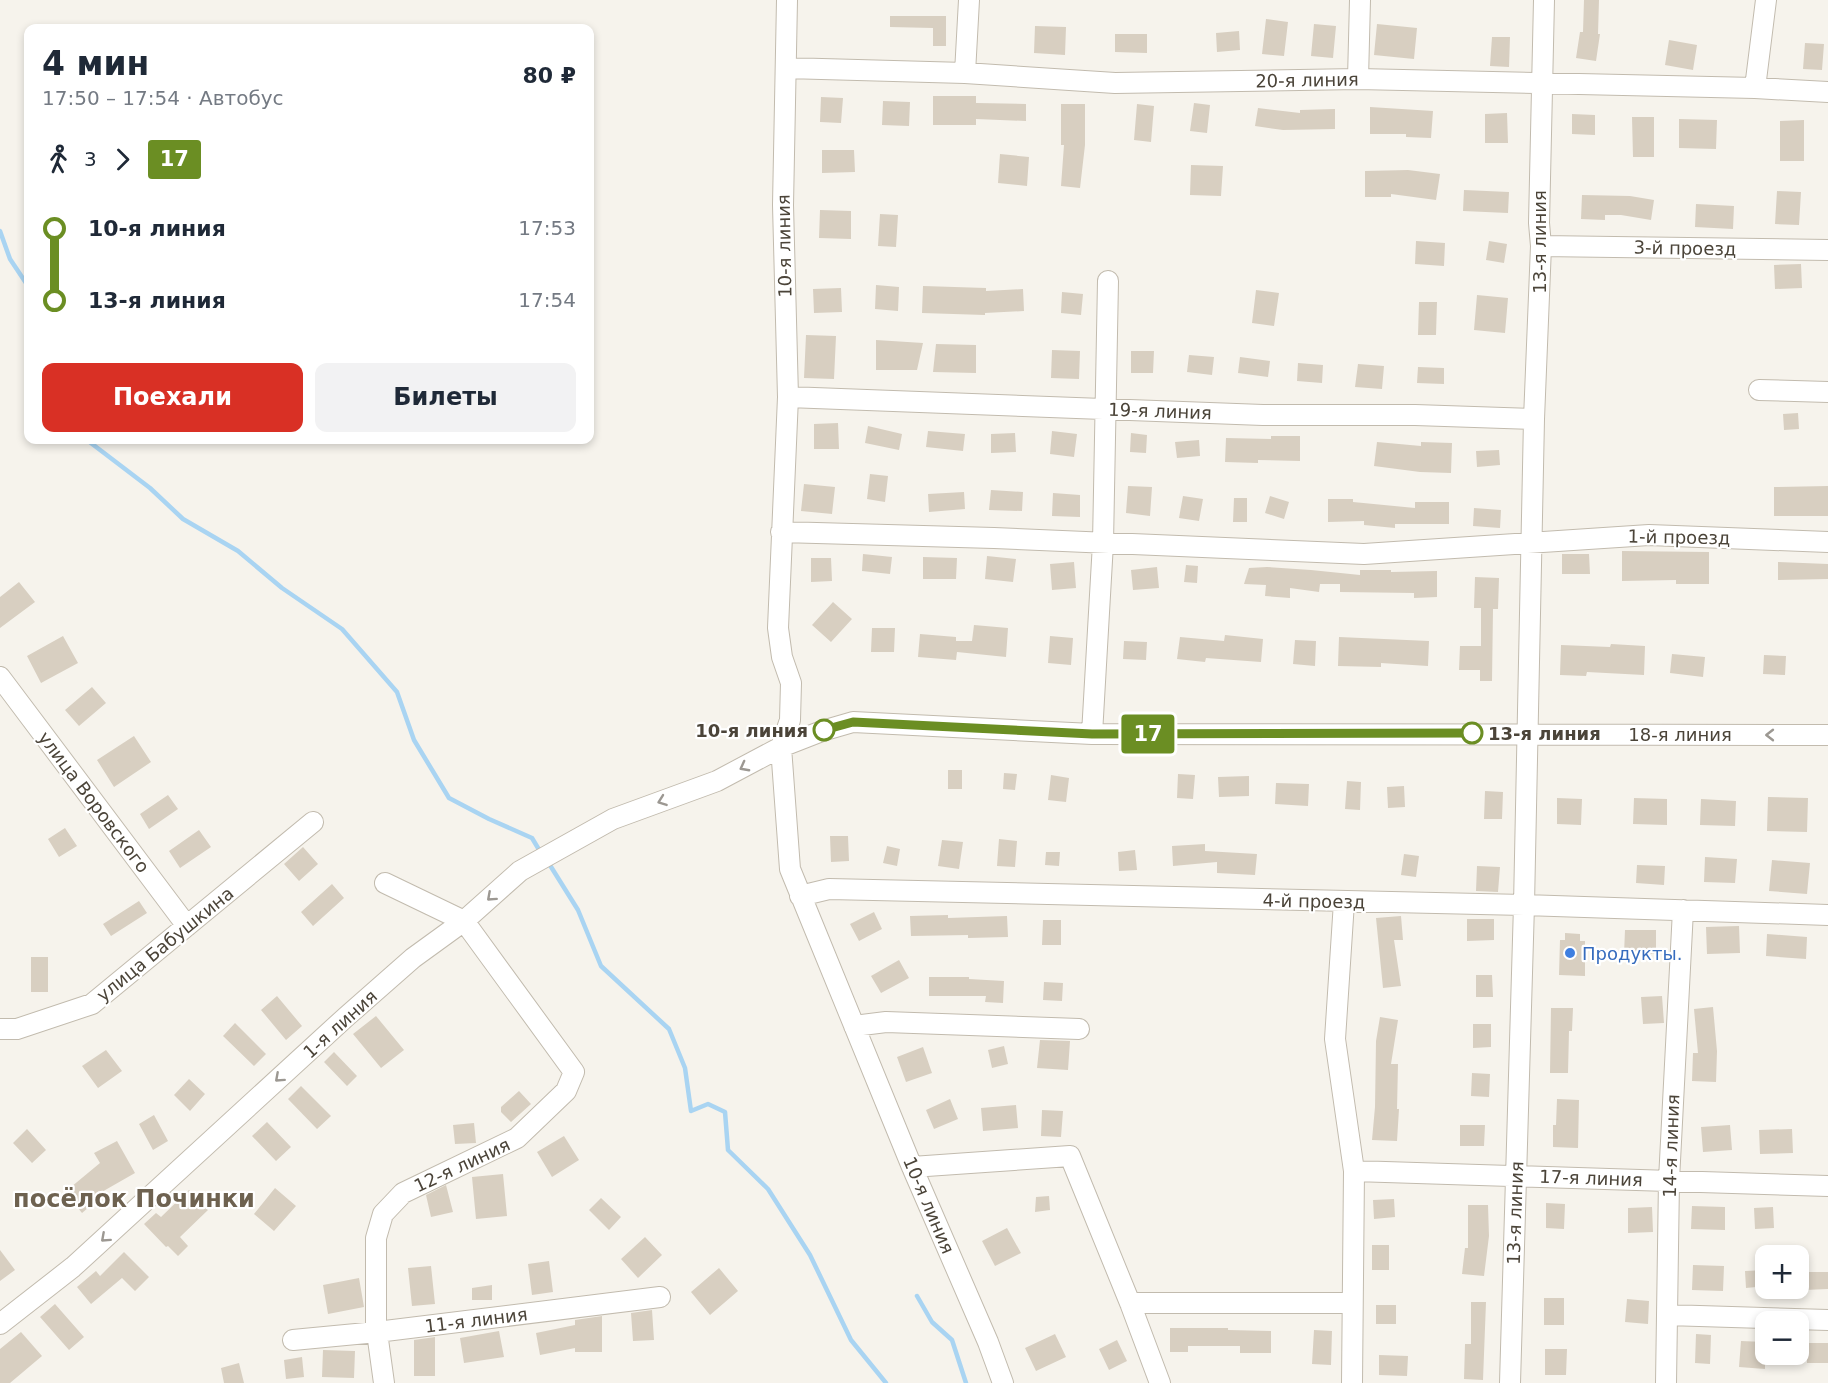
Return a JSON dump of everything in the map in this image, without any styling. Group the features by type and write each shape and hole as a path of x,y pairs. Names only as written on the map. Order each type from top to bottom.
{"street":[{"name":"10-я линия","path":"787,0 783,205 788,397 778,628 782,657 791,683 790,720 781,747 790,869 912,1167 988,1341 1003,1383"},
{"path":"964,73 969,0"},
{"path":"1358,79 1360,0"},
{"name":"13-я линия","path":"1510,1383 1524,905 1533,419 1542,246 1539,223 1544,0"},
{"path":"1755,88 1766,0"},
{"name":"20-я линия","path":"786,68 964,73 1114,83 1358,79 1755,88 1828,92"},
{"name":"3-й проезд","path":"1542,246 1828,250"},
{"path":"1092,734 1103,543 1108,281"},
{"path":"1759,390 1828,392"},
{"name":"19-я линия","path":"788,397 1263,415 1533,419"},
{"name":"1-й проезд","path":"782,532 1364,554 1649,535 1828,542"},
{"name":"улица Воровского","path":"0,677 188,926"},
{"name":"18-я линия","path":"717,781 781,747 853,722 1092,734 1828,735"},
{"name":"1-я линия","path":"0,1324 73,1268 347,1016 413,958 464,921 520,871 613,819 717,781"},
{"name":"улица Бабушкина","path":"0,1029 17,1029 92,1004 313,822"},
{"path":"385,883 464,921"},
{"name":"4-й проезд","path":"800,896 829,889 1524,905 1828,915"},
{"path":"1344,902 1335,1039 1354,1171 1352,1383"},
{"name":"14-я линия","path":"1666,1383 1669,1180 1683,910"},
{"name":"12-я линия","path":"384,1383 377,1332 376,1238 383,1214 404,1193 517,1138 566,1091 574,1072 464,921"},
{"path":"854,1026 886,1022 1079,1029"},
{"path":"912,1167 1070,1156 1130,1302 1160,1383"},
{"name":"17-я линия","path":"1354,1171 1828,1186"},
{"name":"11-я линия","path":"293,1340 377,1332 660,1297"},
{"path":"1130,1302 1351,1303"},
{"path":"1667,1315 1828,1320"}],"building":[{"path":"1584,0 1599,0 1598,34 1600,34 1596,61 1576,58 1580,32 1583,32"},
{"path":"890,16 946,16 946,46 933,46 933,28 890,27"},
{"path":"1266,19 1288,22 1284,56 1262,54"},
{"path":"1314,24 1336,26 1333,58 1311,56"},
{"path":"1377,24 1417,28 1414,59 1374,55"},
{"path":"1035,26 1066,27 1065,55 1034,53"},
{"path":"1239,31 1240,50 1217,52 1216,33"},
{"path":"1115,34 1147,34 1147,53 1115,52"},
{"path":"1492,37 1510,37 1509,67 1490,66"},
{"path":"1669,40 1697,45 1693,70 1665,65"},
{"path":"1805,43 1824,44 1822,70 1803,69"},
{"path":"933,96 976,96 976,103 1026,104 1026,121 976,119 976,125 933,125"},
{"path":"821,97 843,98 841,123 820,122"},
{"path":"883,101 910,102 909,126 882,125"},
{"path":"1194,103 1210,105 1207,133 1190,131"},
{"path":"1061,104 1085,104 1085,145 1080,188 1061,186 1064,145 1061,145"},
{"path":"1137,104 1154,106 1151,142 1134,140"},
{"path":"1370,107 1433,111 1431,138 1406,137 1406,134 1370,134"},
{"path":"1258,108 1300,113 1300,110 1335,109 1335,129 1283,130 1255,126"},
{"path":"1507,113 1508,143 1485,143 1485,114"},
{"path":"1572,114 1595,115 1595,135 1572,134"},
{"path":"1632,117 1654,117 1654,157 1633,157"},
{"path":"1679,119 1717,120 1716,149 1679,148"},
{"path":"1804,120 1804,161 1780,161 1780,121"},
{"path":"822,150 854,150 855,172 822,173"},
{"path":"1000,154 1029,157 1027,186 998,183"},
{"path":"1191,165 1223,166 1221,196 1190,195"},
{"path":"1408,170 1440,174 1436,200 1391,194 1391,197 1365,197 1365,171"},
{"path":"1464,190 1509,192 1508,213 1463,211"},
{"path":"1777,191 1801,192 1799,225 1775,224"},
{"path":"1582,195 1630,196 1654,200 1651,220 1621,215 1605,215 1605,220 1581,219"},
{"path":"1696,204 1734,206 1733,229 1695,227"},
{"path":"820,210 851,211 851,239 819,238"},
{"path":"880,214 898,215 896,247 878,246"},
{"path":"1416,241 1445,243 1444,266 1415,264"},
{"path":"1489,241 1507,244 1504,263 1486,260"},
{"path":"1801,264 1802,288 1775,289 1774,265"},
{"path":"876,285 899,287 898,311 875,309"},
{"path":"923,286 986,288 986,291 1023,289 1024,311 985,313 985,315 922,313"},
{"path":"841,288 842,312 814,313 813,289"},
{"path":"1256,290 1279,293 1274,326 1252,323"},
{"path":"1062,292 1083,294 1081,315 1061,313"},
{"path":"1477,295 1508,298 1505,333 1474,330"},
{"path":"1419,302 1437,302 1436,335 1418,335"},
{"path":"806,335 836,336 834,379 804,378"},
{"path":"876,340 923,343 917,370 876,370"},
{"path":"936,344 976,345 976,373 933,372"},
{"path":"1052,350 1080,351 1079,379 1051,378"},
{"path":"1131,351 1154,351 1153,373 1131,373"},
{"path":"1189,355 1214,357 1212,375 1187,372"},
{"path":"1240,357 1270,361 1268,377 1238,373"},
{"path":"1298,363 1323,365 1322,383 1297,381"},
{"path":"1358,364 1384,366 1382,389 1355,387"},
{"path":"1418,367 1444,368 1444,384 1417,383"},
{"path":"1798,413 1799,429 1784,430 1783,414"},
{"path":"838,423 839,449 814,449 814,424"},
{"path":"868,426 902,434 899,450 865,443"},
{"path":"928,431 965,434 963,451 926,447"},
{"path":"1052,431 1077,434 1074,457 1050,454"},
{"path":"1015,433 1016,452 991,453 991,434"},
{"path":"1131,433 1147,435 1146,453 1130,452"},
{"path":"1271,436 1300,436 1300,461 1225,462 1226,438 1271,439"},
{"path":"1199,440 1200,456 1177,458 1175,442"},
{"path":"1377,442 1421,446 1421,442 1452,443 1451,473 1420,472 1374,466"},
{"path":"1499,450 1500,465 1477,467 1476,451"},
{"path":"870,474 888,476 885,502 867,499"},
{"path":"804,484 835,487 832,514 801,511"},
{"path":"1128,486 1152,487 1150,516 1126,513"},
{"path":"1828,486 1828,516 1774,516 1774,487"},
{"path":"991,490 1023,492 1022,511 989,510"},
{"path":"964,492 965,509 929,512 928,494"},
{"path":"1053,493 1080,495 1080,517 1052,516"},
{"path":"1183,496 1203,499 1199,521 1179,518"},
{"path":"1270,496 1289,502 1284,519 1265,513"},
{"path":"1234,498 1247,498 1247,522 1233,522"},
{"path":"1328,499 1353,499 1353,502 1415,508 1415,502 1449,502 1449,524 1395,524 1395,528 1364,525 1364,521 1328,522"},
{"path":"1474,508 1501,510 1500,528 1473,526"},
{"path":"1622,551 1709,552 1709,584 1676,584 1676,580 1622,581"},
{"path":"863,554 892,557 890,574 862,571"},
{"path":"1562,554 1589,554 1590,574 1562,574"},
{"path":"987,556 1016,559 1013,582 985,579"},
{"path":"923,557 957,558 956,579 923,579"},
{"path":"811,558 831,558 832,581 811,582"},
{"path":"1074,562 1076,588 1052,590 1050,564"},
{"path":"1778,562 1828,564 1828,579 1778,580"},
{"path":"1186,565 1198,566 1197,583 1184,582"},
{"path":"1157,567 1159,588 1133,590 1131,570"},
{"path":"1267,567 1360,575 1360,570 1437,571 1437,597 1414,598 1414,593 1340,592 1340,584 1320,584 1319,592 1290,588 1290,598 1265,596 1266,585 1244,584 1249,568"},
{"path":"1475,577 1499,578 1498,609 1493,609 1492,681 1480,681 1480,670 1459,670 1460,646 1481,646 1481,608 1474,608"},
{"path":"19,582 35,602 0,628 0,597"},
{"path":"833,602 852,619 831,642 812,625"},
{"path":"974,625 1008,628 1006,657 957,652 956,660 918,657 920,634 956,637 956,641 972,641"},
{"path":"872,628 895,628 894,652 871,652"},
{"path":"1225,635 1263,639 1261,662 1206,658 1205,662 1177,659 1180,637 1224,641"},
{"path":"63,636 78,663 41,683 27,656"},
{"path":"1050,636 1073,638 1071,665 1048,663"},
{"path":"1339,637 1429,641 1428,666 1381,663 1381,667 1338,666"},
{"path":"1295,640 1316,641 1315,666 1293,664"},
{"path":"1124,641 1147,642 1146,660 1123,659"},
{"path":"1611,644 1645,646 1644,675 1587,672 1586,676 1560,675 1561,645 1610,647"},
{"path":"1672,654 1705,657 1703,677 1670,673"},
{"path":"1764,655 1786,656 1785,675 1763,674"},
{"path":"92,687 106,703 79,726 65,710"},
{"path":"134,736 151,762 114,787 97,760"},
{"path":"948,770 962,770 962,789 948,789"},
{"path":"1004,773 1017,774 1015,790 1003,789"},
{"path":"1178,774 1195,775 1193,799 1177,798"},
{"path":"1051,775 1069,778 1066,802 1048,800"},
{"path":"1249,776 1249,796 1219,797 1218,777"},
{"path":"1347,781 1361,782 1360,810 1345,809"},
{"path":"1276,783 1309,784 1308,806 1275,804"},
{"path":"1404,786 1405,807 1388,808 1387,787"},
{"path":"1485,791 1503,792 1502,819 1484,819"},
{"path":"168,795 178,809 149,829 140,814"},
{"path":"1768,797 1808,798 1807,832 1767,831"},
{"path":"1557,798 1582,799 1581,825 1557,824"},
{"path":"1634,798 1667,799 1667,825 1633,824"},
{"path":"1701,799 1736,801 1735,826 1700,825"},
{"path":"65,828 77,846 59,857 48,839"},
{"path":"199,830 211,847 180,868 169,851"},
{"path":"830,836 848,836 849,861 831,862"},
{"path":"999,839 1017,841 1015,867 997,866"},
{"path":"942,840 963,842 959,869 938,866"},
{"path":"1205,844 1205,851 1257,854 1255,875 1217,873 1217,862 1173,866 1172,846"},
{"path":"887,846 900,849 897,866 883,863"},
{"path":"303,847 318,864 299,881 284,864"},
{"path":"1135,850 1137,870 1119,871 1118,852"},
{"path":"1046,852 1060,852 1059,866 1045,865"},
{"path":"1404,854 1419,856 1416,877 1401,875"},
{"path":"1705,857 1737,859 1735,883 1704,882"},
{"path":"1772,860 1810,863 1807,894 1769,891"},
{"path":"1637,865 1665,866 1664,885 1636,883"},
{"path":"1477,866 1500,867 1498,892 1476,891"},
{"path":"332,884 344,898 313,926 301,912"},
{"path":"139,901 147,913 111,936 103,924"},
{"path":"874,912 882,929 859,941 850,924"},
{"path":"948,915 948,918 1007,916 1008,937 911,936 910,916"},
{"path":"1401,916 1403,940 1394,940 1401,986 1383,988 1376,918"},
{"path":"1467,919 1494,919 1494,940 1467,941"},
{"path":"1043,920 1061,920 1061,945 1042,945"},
{"path":"1739,926 1740,953 1707,954 1706,927"},
{"path":"1625,930 1656,930 1656,954 1624,954"},
{"path":"1565,933 1580,934 1580,941 1585,941 1585,976 1559,975 1560,940 1565,940"},
{"path":"1767,934 1807,937 1806,959 1766,956"},
{"path":"31,957 48,957 48,992 31,992"},
{"path":"899,960 909,978 881,993 871,976"},
{"path":"1476,975 1492,975 1493,997 1476,997"},
{"path":"929,977 969,977 969,979 1004,981 1003,1003 985,1002 986,996 929,996"},
{"path":"1044,982 1063,983 1062,1001 1043,1000"},
{"path":"277,996 302,1026 286,1040 261,1010"},
{"path":"1662,996 1664,1023 1643,1024 1641,997"},
{"path":"1713,1007 1717,1051 1716,1082 1692,1081 1693,1053 1698,1053 1694,1009"},
{"path":"1551,1008 1573,1008 1572,1031 1569,1031 1568,1073 1550,1073"},
{"path":"376,1016 404,1050 381,1068 353,1034"},
{"path":"1380,1017 1398,1020 1391,1064 1398,1064 1397,1141 1372,1140 1376,1041"},
{"path":"235,1023 266,1054 254,1066 223,1036"},
{"path":"1473,1024 1491,1024 1491,1047 1473,1048"},
{"path":"1040,1040 1070,1041 1068,1070 1037,1068"},
{"path":"1004,1046 1008,1064 992,1068 988,1050"},
{"path":"923,1047 932,1073 906,1082 897,1057"},
{"path":"106,1050 122,1071 98,1088 82,1066"},
{"path":"334,1052 357,1076 347,1086 324,1062"},
{"path":"1472,1073 1490,1074 1489,1097 1471,1096"},
{"path":"189,1079 205,1094 190,1111 174,1095"},
{"path":"301,1086 331,1116 317,1129 288,1099"},
{"path":"519,1091 531,1104 511,1122 501,1112 501,1107"},
{"path":"950,1099 958,1119 934,1129 926,1110"},
{"path":"1557,1099 1579,1100 1578,1148 1553,1147 1553,1125 1556,1125"},
{"path":"1016,1105 1018,1128 983,1131 981,1108"},
{"path":"1042,1110 1063,1111 1061,1137 1041,1136"},
{"path":"154,1115 168,1141 153,1150 139,1124"},
{"path":"267,1122 291,1147 276,1161 252,1136"},
{"path":"474,1123 476,1143 455,1144 453,1125"},
{"path":"1460,1125 1485,1125 1484,1146 1460,1146"},
{"path":"1730,1125 1732,1150 1703,1152 1701,1127"},
{"path":"27,1129 46,1150 32,1163 13,1143"},
{"path":"1792,1129 1793,1153 1760,1154 1759,1130"},
{"path":"564,1136 579,1160 552,1177 537,1152"},
{"path":"117,1141 135,1173 100,1193 102,1196 82,1213 65,1192 100,1163 94,1153"},
{"path":"503,1174 507,1216 476,1219 472,1177"},
{"path":"446,1185 453,1212 431,1217 426,1195"},
{"path":"275,1188 296,1206 274,1231 254,1214"},
{"path":"189,1190 208,1210 180,1237 188,1246 178,1256 144,1224 156,1213 161,1217"},
{"path":"1049,1196 1050,1210 1035,1212 1036,1197"},
{"path":"601,1198 621,1217 609,1230 589,1210"},
{"path":"1394,1199 1395,1217 1374,1219 1373,1200"},
{"path":"1546,1203 1565,1204 1564,1229 1546,1228"},
{"path":"1468,1205 1488,1205 1489,1236 1484,1276 1462,1274 1465,1248 1468,1248"},
{"path":"1692,1206 1725,1207 1725,1230 1691,1229"},
{"path":"1652,1207 1653,1232 1628,1233 1628,1208"},
{"path":"1773,1207 1774,1228 1755,1229 1754,1208"},
{"path":"1007,1228 1021,1253 995,1266 982,1241"},
{"path":"645,1237 662,1255 638,1278 621,1259"},
{"path":"1372,1245 1389,1245 1389,1270 1372,1270"},
{"path":"0,1250 15,1270 0,1281"},
{"path":"124,1252 149,1277 135,1291 122,1278 91,1304 77,1287 96,1271 100,1276"},
{"path":"549,1261 553,1292 532,1295 528,1264"},
{"path":"1693,1265 1724,1266 1723,1291 1692,1290"},
{"path":"431,1266 435,1304 412,1306 408,1268"},
{"path":"719,1268 738,1291 710,1315 691,1292"},
{"path":"1745,1271 1755,1271 1755,1287 1746,1288"},
{"path":"1809,1272 1828,1272 1828,1289 1809,1290"},
{"path":"359,1278 364,1307 328,1314 323,1285"},
{"path":"492,1285 492,1300 472,1300 472,1288"},
{"path":"1544,1298 1564,1298 1564,1325 1544,1325"},
{"path":"1627,1299 1649,1301 1648,1324 1625,1322"},
{"path":"1471,1302 1486,1302 1483,1380 1464,1379 1465,1344 1471,1344"},
{"path":"55,1304 84,1337 69,1350 40,1317"},
{"path":"1376,1305 1396,1305 1396,1324 1376,1324"},
{"path":"652,1310 654,1340 633,1341 631,1313"},
{"path":"602,1316 602,1352 575,1352 575,1348 540,1355 536,1333 575,1325 575,1320"},
{"path":"1170,1328 1271,1331 1271,1353 1240,1353 1240,1346 1188,1346 1188,1352 1170,1352"},
{"path":"1314,1330 1332,1331 1331,1365 1312,1364"},
{"path":"499,1331 504,1357 464,1363 460,1338"},
{"path":"21,1332 42,1356 10,1383 0,1383 0,1349"},
{"path":"1055,1334 1066,1357 1036,1371 1025,1348"},
{"path":"1696,1334 1711,1335 1710,1364 1695,1363"},
{"path":"435,1337 435,1376 414,1376 414,1340"},
{"path":"1117,1340 1127,1361 1109,1370 1099,1349"},
{"path":"1741,1341 1755,1342 1755,1365 1765,1365 1765,1369 1739,1367"},
{"path":"1809,1343 1828,1343 1828,1363 1809,1363"},
{"path":"1545,1349 1567,1349 1566,1375 1545,1375"},
{"path":"323,1350 355,1351 354,1378 322,1377"},
{"path":"1379,1355 1408,1356 1407,1376 1379,1375"},
{"path":"302,1357 304,1377 286,1379 284,1360"},
{"path":"239,1363 244,1383 224,1383 221,1368"}],"waterway":[{"path":"0,231 10,259 24,280"},
{"path":"92,444 150,488 183,519 238,551 282,588 342,629 397,692 414,740 449,798 532,838 541,853"},
{"path":"548,862 578,910 601,966 669,1029 685,1068 691,1111 708,1104 725,1112 728,1150 768,1189 810,1255 851,1340 886,1383"},
{"path":"917,1296 932,1322 952,1340 966,1383"}],"bus line":[{"name":"17","path":"824,730 853,722 1092,734 1472,733"}],"place":[{"name":"10-я линия","path":"824,730"},
{"name":"13-я линия","path":"1472,733"},
{"name":"Продукты.","path":"1570,953"}],"district":[{"name":"посёлок Починки","path":"134,1199"}]}
